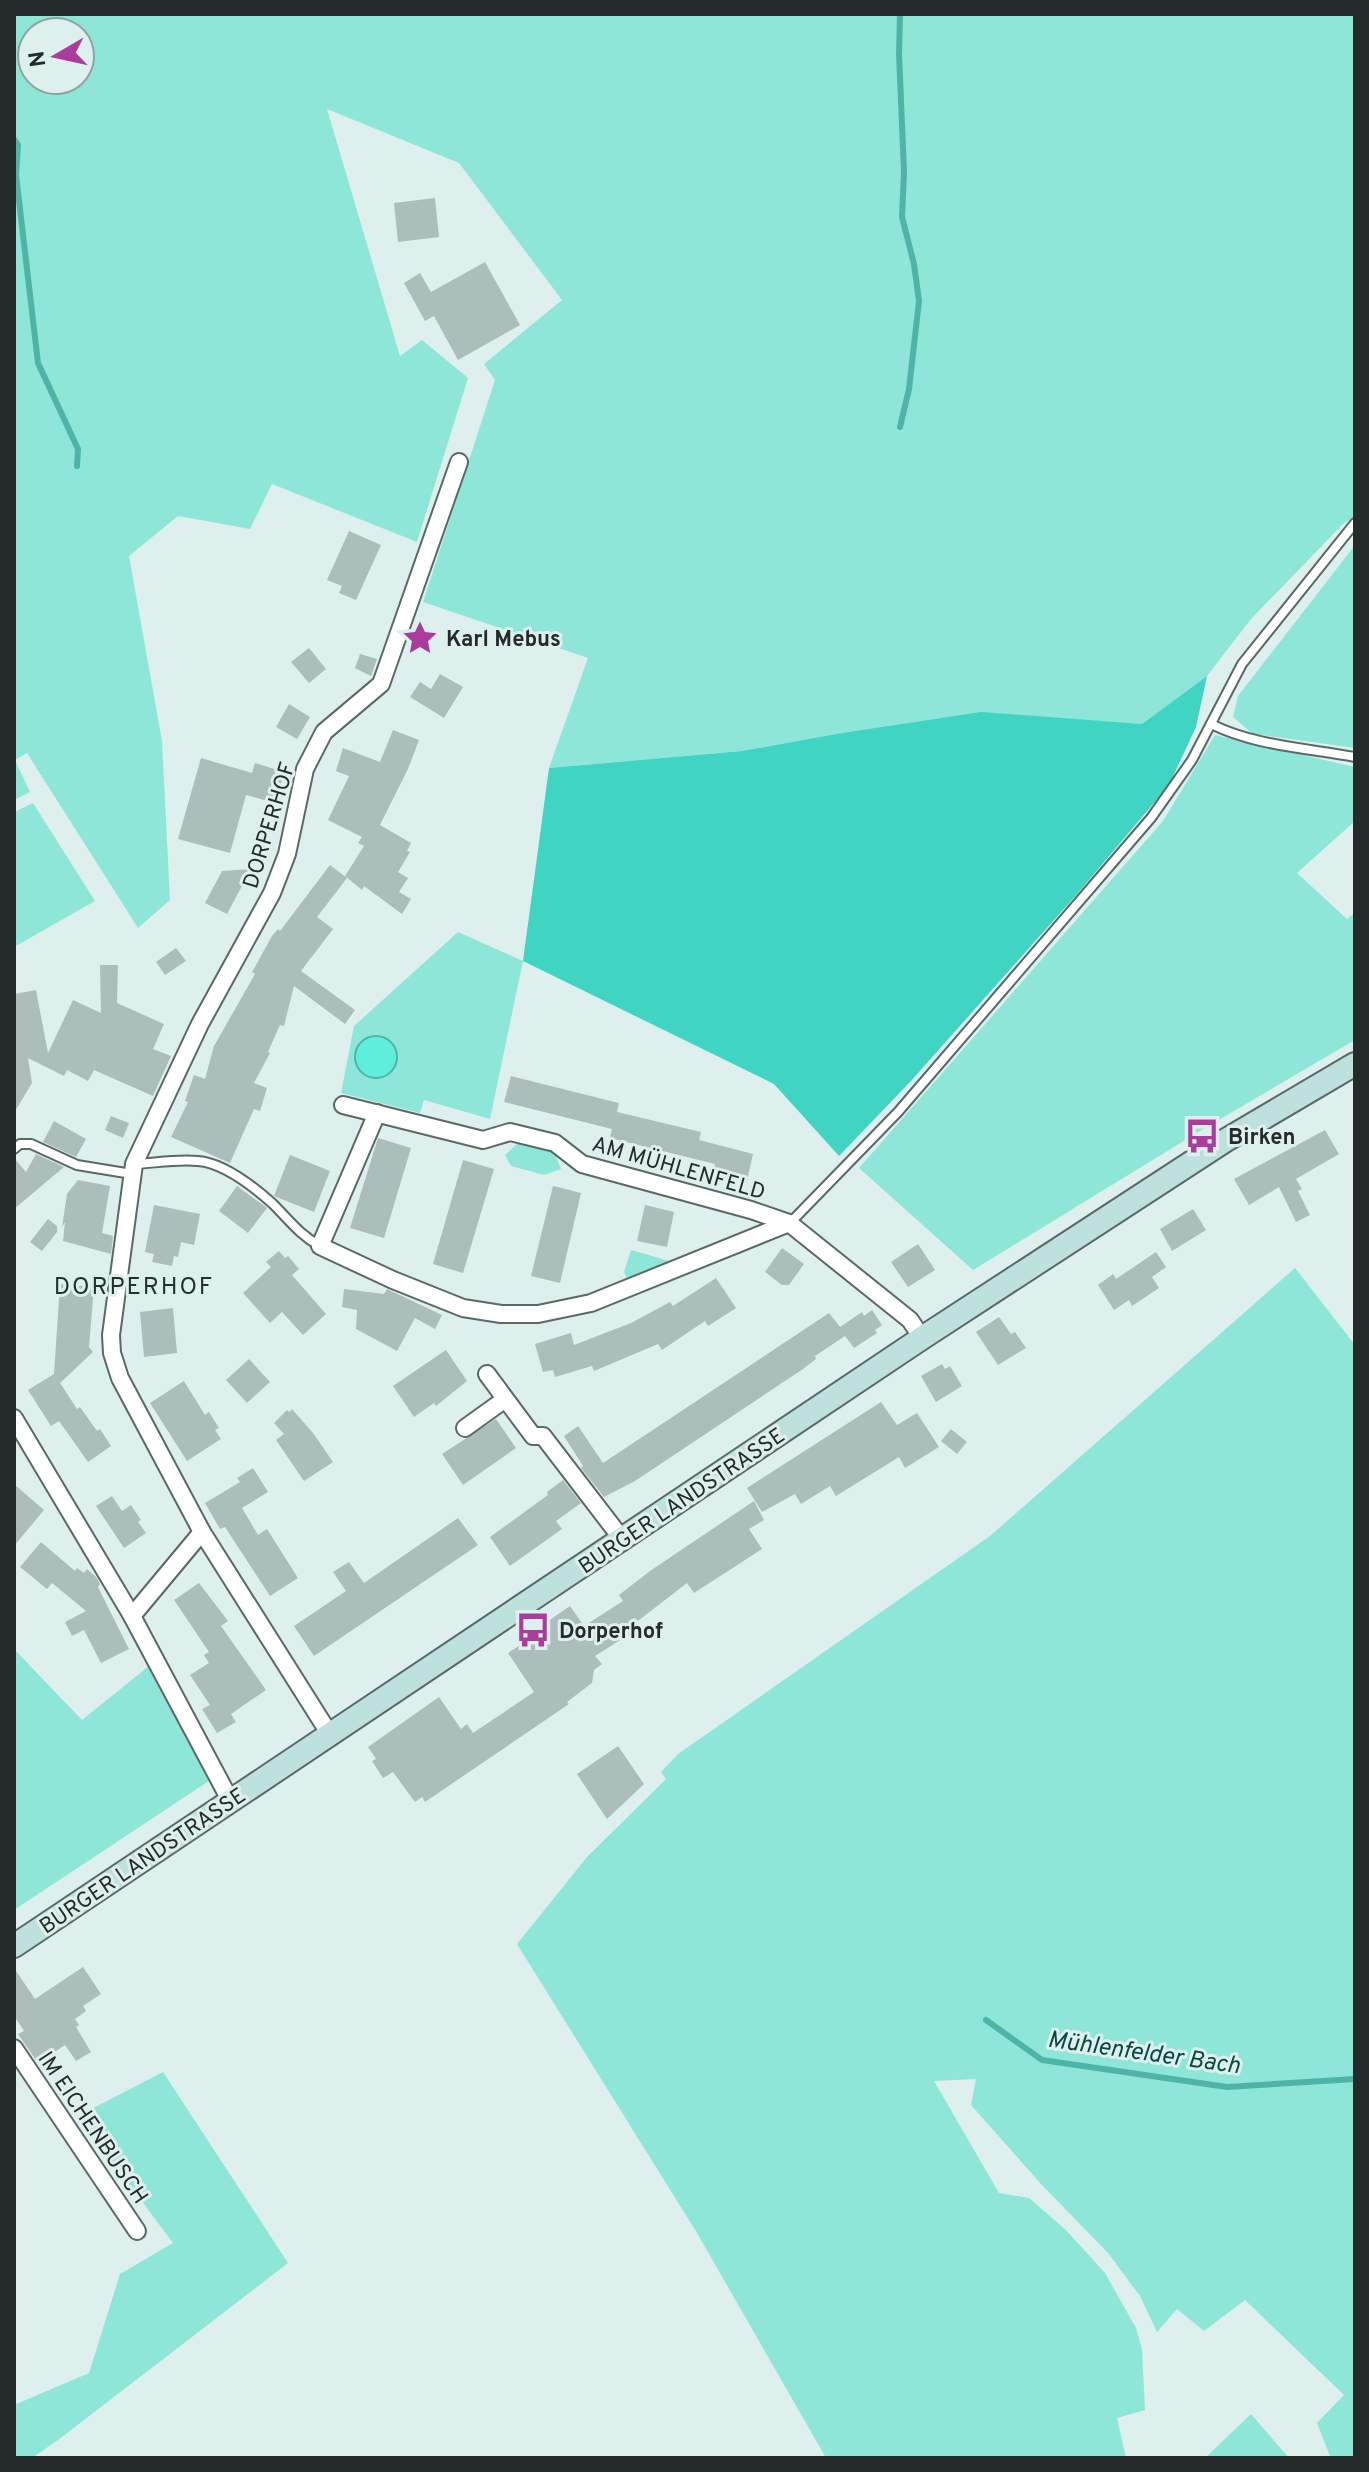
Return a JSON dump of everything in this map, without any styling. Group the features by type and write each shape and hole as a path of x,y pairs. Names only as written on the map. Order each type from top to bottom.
{"main road":[{"name":"BURGER LANDSTRASSE","path":"14,1946 922,1338 1226,1140 1355,1064"}],"street":[{"name":"DORPERHOF","path":"329,1733 202,1532 120,1378 112,1353 113,1301 126,1238 133,1169 200,1024 272,893 287,854 305,769 324,732 381,684 459,462"},
{"name":"AM MÜHLENFELD","path":"343,1105 483,1140 510,1132 555,1143 582,1164 789,1223 910,1320 922,1338"},
{"path":"377,1113 320,1246 463,1308 526,1315 556,1312 591,1303 789,1223"},
{"path":"487,1374 533,1436 543,1436 622,1539"},
{"path":"465,1428 504,1400"},
{"path":"14,1418 132,1616 230,1800"},
{"path":"132,1616 202,1532"},
{"name":"IM EICHENBUSCH","path":"14,2048 137,2231"}],"lane":[{"path":"789,1223 898,1112 1131,843 1170,793 1242,664 1355,523"},
{"path":"1211,724 1266,743 1355,757"},
{"path":"14,1149 20,1144 31,1144 77,1165 133,1169 195,1160 221,1168 271,1202 303,1237 320,1246"}],"shaded area":[{"path":"14,14 1355,14 1355,516 1343,524 1251,619 1207,676 1142,724 1067,719 836,734 742,751 549,768 588,658 423,602 495,380 484,364 562,300 459,163 327,109 400,356 422,340 468,378 417,542 272,484 250,529 178,516 129,556 162,741 170,900 138,928 27,753 15,760 30,792 14,800"},
{"path":"1355,545 1355,748 1253,734 1233,717 1238,696"},
{"path":"1207,676 1196,727 1169,785 911,1081 839,1156 774,1084 523,961 549,768 742,751 981,712 1142,724"},
{"path":"1215,735 1355,767 1355,821 1297,873 1347,919 1355,913 1355,1040 973,1270 859,1168 1163,821"},
{"path":"33,803 95,901 14,947 14,812"},
{"path":"458,932 523,961 490,1119 424,1100 420,1113 341,1093 354,1026"},
{"path":"376,1036 391,1042 397,1057 391,1072 376,1078 361,1072 355,1057 361,1042"},
{"path":"518,1143 554,1151 561,1169 544,1175 511,1166 505,1155"},
{"path":"631,1250 673,1262 628,1281 624,1272"},
{"path":"1295,1268 1355,1345 1355,2458 1327,2458 1330,2456 1317,2423 1344,2395 1245,2300 1204,2331 1177,2309 1157,2332 1140,2296 1108,2253 971,2105 976,2079 934,2081 999,2193 1029,2198 1066,2230 1105,2273 1136,2328 1142,2349 1145,2410 1117,2418 1126,2458 826,2458 697,2233 517,1944 587,1857 666,1779 661,1772 678,1754 990,1536"},
{"path":"14,1649 82,1720 149,1666 209,1781 14,1910"},
{"path":"163,2072 288,2263 58,2440 32,2458 14,2458 14,2405 89,2373 120,2274 173,2243 78,2116"},
{"path":"1251,2414 1289,2458 1205,2458"}],"building":[{"path":"435,198 439,237 398,242 394,203"},
{"path":"485,262 520,325 458,360 434,316 425,321 404,283 420,273 431,292"},
{"path":"349,531 381,545 356,600 339,593 342,586 327,580"},
{"path":"309,648 326,669 309,683 291,662"},
{"path":"360,654 377,659 371,676 355,668"},
{"path":"440,674 463,687 444,718 410,697 420,682 431,689"},
{"path":"289,704 310,717 297,739 276,727"},
{"path":"393,730 419,740 380,825 411,843 407,851 410,852 398,872 408,878 399,892 411,899 402,914 345,876 364,846 358,843 362,837 328,820 349,776 336,771 343,748 380,762"},
{"path":"201,758 252,773 255,763 284,772 276,803 246,795 230,853 178,839"},
{"path":"330,865 347,878 317,917 333,929 301,971 355,1010 345,1024 294,986 284,1026 280,1025 254,1083 267,1088 260,1111 254,1109 230,1163 171,1137 188,1102 185,1101 194,1075 205,1079 214,1046 255,974 252,972 272,936 278,929 280,931"},
{"path":"251,869 227,914 205,903 222,871"},
{"path":"176,948 186,961 165,975 156,962"},
{"path":"100,965 118,965 117,1003 164,1024 153,1049 171,1056 153,1096 94,1070 88,1081 67,1070 64,1076 28,1058 32,1083 14,1113 14,994 36,990 48,1053 73,1000 101,1013"},
{"path":"511,1076 619,1103 617,1112 701,1132 699,1140 753,1154 747,1181 713,1172 715,1164 610,1138 612,1129 504,1102"},
{"path":"111,1116 129,1123 123,1138 105,1130"},
{"path":"54,1121 86,1139 76,1157 43,1142"},
{"path":"1325,1130 1339,1154 1296,1179 1302,1189 1298,1191 1310,1215 1296,1222 1279,1187 1249,1205 1234,1179"},
{"path":"378,1138 411,1148 384,1238 350,1228"},
{"path":"36,1154 64,1167 14,1209 14,1158 26,1172"},
{"path":"290,1155 330,1171 314,1212 274,1196"},
{"path":"463,1160 494,1169 463,1273 433,1264"},
{"path":"78,1180 110,1186 102,1233 113,1236 111,1254 63,1241 67,1194"},
{"path":"237,1186 267,1208 248,1233 219,1211"},
{"path":"553,1186 581,1193 560,1283 531,1276"},
{"path":"154,1205 200,1214 194,1245 181,1242 178,1257 174,1256 172,1266 152,1262 154,1254 145,1252"},
{"path":"645,1205 674,1212 667,1247 637,1241"},
{"path":"1193,1209 1206,1230 1172,1251 1160,1229"},
{"path":"48,1219 57,1226 57,1232 42,1251 30,1242"},
{"path":"918,1244 935,1270 908,1287 891,1262"},
{"path":"782,1248 804,1264 789,1285 782,1285 765,1272"},
{"path":"279,1251 299,1269 292,1275 326,1314 303,1335 282,1312 270,1323 243,1293 271,1267 266,1262"},
{"path":"1156,1252 1166,1267 1152,1277 1159,1288 1132,1306 1129,1300 1114,1310 1098,1285 1113,1274 1116,1279"},
{"path":"716,1278 736,1308 708,1326 705,1321 662,1350 658,1344 594,1371 592,1366 555,1377 553,1370 543,1372 535,1344 571,1333 574,1345 631,1323 670,1302 673,1306"},
{"path":"60,1284 94,1287 89,1347 93,1352 60,1383 77,1409 80,1407 111,1446 88,1462 59,1421 51,1426 28,1390 54,1374"},
{"path":"344,1289 384,1294 387,1289 442,1315 435,1329 415,1318 397,1351 356,1329 357,1310 342,1307"},
{"path":"173,1308 177,1353 144,1357 140,1312"},
{"path":"872,1310 882,1325 875,1330 877,1333 854,1348 845,1336 815,1356 816,1359 803,1369 635,1481 604,1497 581,1468 583,1466 564,1436 578,1426 603,1463 829,1313 840,1327 862,1312 864,1316"},
{"path":"999,1317 1026,1348 998,1365 976,1332"},
{"path":"446,1350 467,1381 436,1406 434,1403 414,1417 393,1386"},
{"path":"249,1359 270,1382 247,1403 226,1380"},
{"path":"942,1364 945,1369 950,1366 962,1386 936,1402 921,1376"},
{"path":"184,1381 205,1415 209,1412 219,1428 215,1430 221,1439 187,1461 150,1403"},
{"path":"881,1402 897,1425 917,1413 939,1447 905,1468 899,1457 836,1496 830,1486 801,1504 795,1494 762,1512 747,1488"},
{"path":"292,1409 333,1462 304,1481 276,1440 284,1434 274,1423"},
{"path":"496,1419 516,1448 463,1485 442,1454"},
{"path":"951,1429 967,1442 957,1454 941,1441"},
{"path":"253,1468 268,1492 242,1508 258,1535 267,1529 298,1578 270,1596 225,1527 220,1529 205,1503 240,1482 237,1478"},
{"path":"563,1480 581,1503 556,1521 562,1529 510,1566 490,1537 548,1495 547,1492"},
{"path":"14,1484 44,1510 14,1546"},
{"path":"112,1496 122,1511 131,1505 146,1533 124,1548 96,1506"},
{"path":"754,1501 764,1520 749,1529 762,1549 694,1593 687,1583 630,1627 633,1632 595,1656 602,1664 594,1670 592,1683 567,1702 569,1704 425,1802 422,1797 415,1802 393,1772 383,1778 372,1761 376,1759 368,1747 439,1697 461,1729 467,1724 473,1733 534,1692 508,1653 549,1626 547,1622 570,1606 584,1626 623,1601 619,1595 650,1571"},
{"path":"458,1518 478,1545 314,1656 294,1626 346,1591 333,1572 349,1562 364,1583"},
{"path":"41,1542 75,1571 77,1568 84,1573 87,1569 96,1577 129,1649 101,1663 84,1630 72,1636 65,1622 86,1611 52,1583 47,1589 20,1567"},
{"path":"199,1583 228,1621 221,1626 266,1690 231,1714 236,1722 217,1733 202,1709 210,1705 190,1675 209,1663 204,1655 209,1652 174,1600"},
{"path":"618,1746 644,1784 607,1819 577,1774"},
{"path":"83,1967 101,1994 83,2006 86,2011 75,2019 79,2025 76,2027 91,2052 76,2061 65,2045 38,2063 18,2034 24,2031 14,2016 14,1968 35,1999"}],"waterway":[{"path":"900,14 904,172 902,217 914,264 919,301 909,389 900,427"},
{"path":"14,139 18,145 16,175 38,363 78,449 77,466"},
{"name":"Mühlenfelder Bach","path":"986,2020 1042,2060 1227,2087 1355,2079"}],"place":[{"name":"Karl Mebus","path":"420,638"},
{"name":"Birken","path":"1202,1136"},
{"name":"Dorperhof","path":"533,1630"}],"district":[{"name":"DORPERHOF","path":"134,1286"}]}
